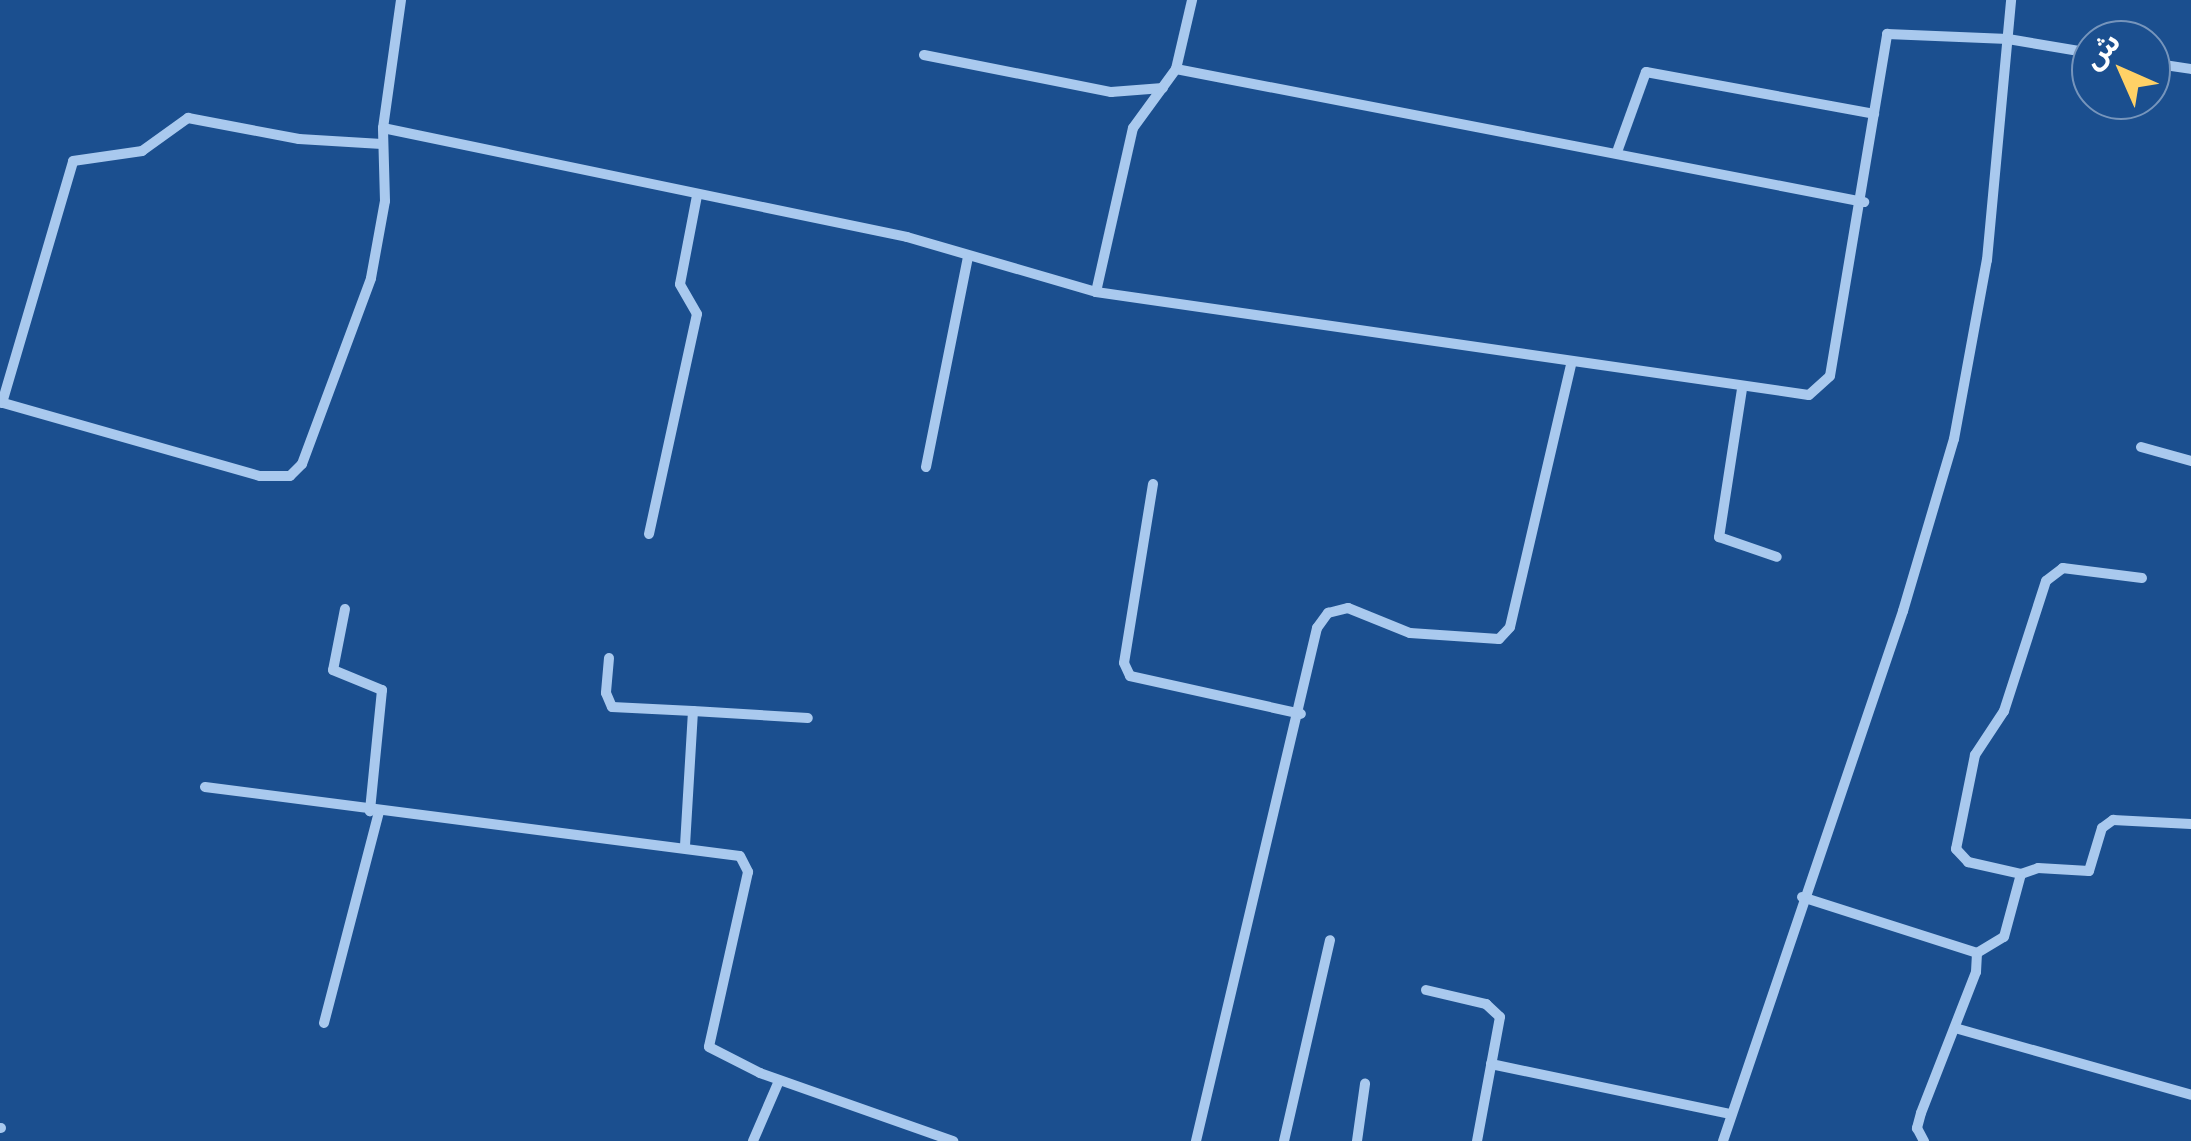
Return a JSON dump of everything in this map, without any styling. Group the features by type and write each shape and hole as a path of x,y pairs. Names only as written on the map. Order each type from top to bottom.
{"street":[{"path":"382,144 299,139 188,118 142,151 72,161 1,402 260,476 290,476 302,464 372,278 385,201 382,128 401,0"},
{"path":"1096,292 1133,128 1176,69 1192,0"},
{"path":"1722,1141 1802,897 1903,611 1958,420 1987,260 2011,0"},
{"path":"382,128 907,236 968,258 1096,292 1517,351 1572,365 1742,389 1809,394 1822,389 1864,202 1887,34 2008,39 2071,50"},
{"path":"924,55 1111,92 1164,88"},
{"path":"1176,69 1864,202"},
{"path":"1617,152 1646,72 1874,114"},
{"path":"649,534 697,314 680,284 698,196"},
{"path":"926,467 968,258"},
{"path":"1196,1141 1301,714 1317,628 1337,608 1362,610 1410,633 1488,643 1510,627 1572,365"},
{"path":"1742,389 1720,537 1777,558"},
{"path":"2141,446 2191,461"},
{"path":"1154,484 1124,663 1130,676 1301,714"},
{"path":"2142,578 2053,571 2004,711 1979,742 1956,849 1968,862 2021,874 2089,870 2102,828 2113,820 2191,824"},
{"path":"324,1023 375,812 382,690 333,670 345,610"},
{"path":"609,658 612,706 808,718"},
{"path":"685,847 693,711"},
{"path":"206,787 375,812 740,856 748,872 708,1043 714,1052 779,1081 953,1141"},
{"path":"1924,1141 1917,1128 1921,1113 1955,1028 1977,952 2004,937 2021,874"},
{"path":"1802,897 1977,952"},
{"path":"1284,1141 1330,940"},
{"path":"1426,990 1496,1009 1477,1141"},
{"path":"1955,1028 2191,1095"},
{"path":"1491,1064 1730,1114"},
{"path":"753,1141 779,1081"},
{"path":"1357,1141 1365,1084"}]}
